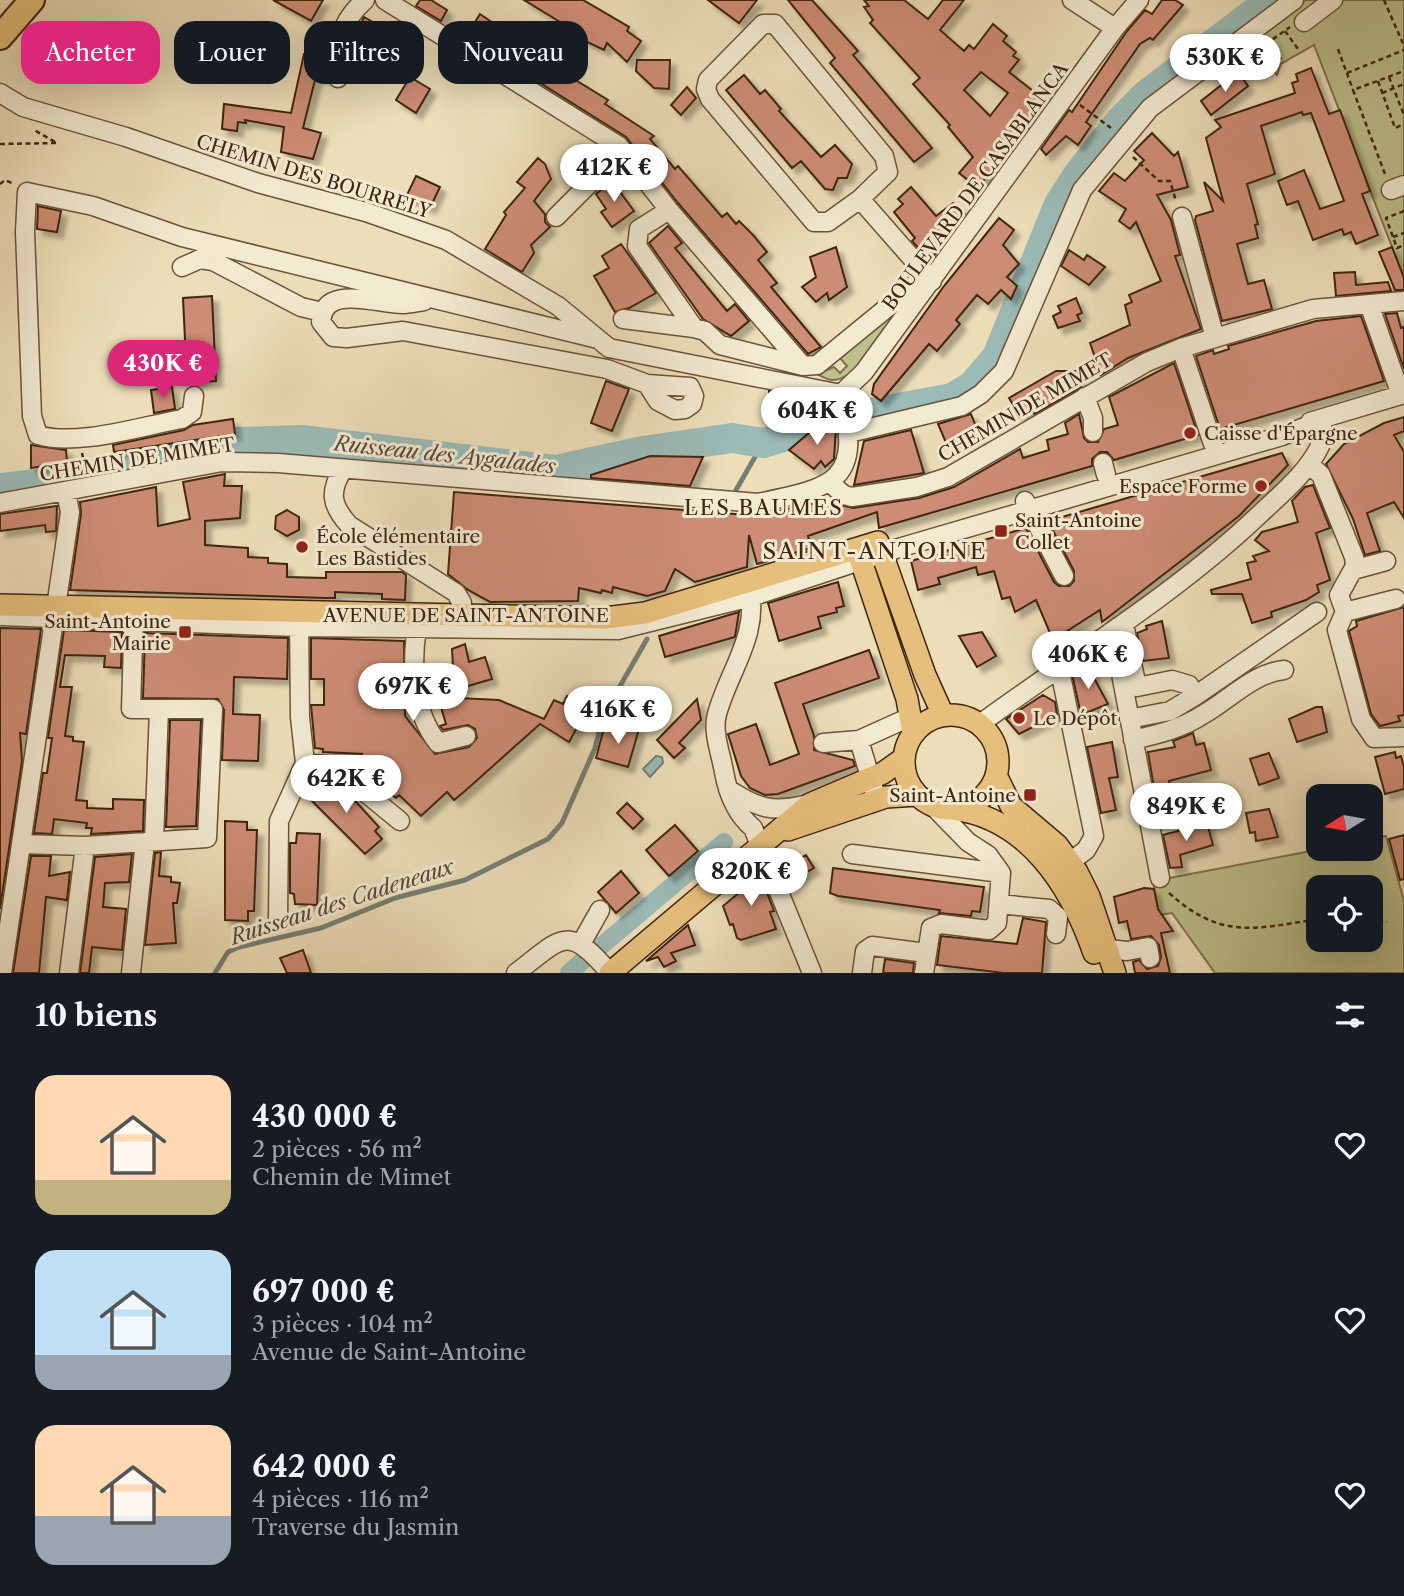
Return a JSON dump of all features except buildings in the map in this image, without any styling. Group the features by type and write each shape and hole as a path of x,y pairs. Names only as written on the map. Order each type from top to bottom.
{"highway":[{"path":"0,37 32,0"}],"main road":[{"name":"AVENUE DE SAINT-ANTOINE","path":"0,605 53,613 298,620 460,616 605,618 645,613 750,590 881,548"},
{"path":"881,548 925,675 943,715"},
{"path":"859,556 907,699 912,725 904,758 904,771 933,803 975,812 1009,831 1058,874 1083,923 1100,973"},
{"path":"912,725 943,715 969,718 980,724 996,747 996,775 1011,806 1057,845 1089,896 1115,973"},
{"path":"610,973 810,804 870,778 904,758"},
{"path":"767,840 878,800 933,803 979,800 996,775"}],"street":[{"path":"347,21 353,10 365,0"},
{"path":"385,0 619,146 668,210 803,366"},
{"path":"1072,0 1115,28"},
{"name":"BOULEVARD DE CASABLANCA","path":"842,399 1115,28 1139,0"},
{"path":"849,428 962,406 981,394 1004,371 1082,190 1118,136 1150,108 1294,0"},
{"path":"1304,22 1331,8"},
{"path":"763,24 775,24 884,156 888,172 860,199 828,222 814,222 710,99 706,89 708,80 763,24"},
{"name":"CHEMIN DES BOURRELY","path":"0,93 23,107 127,138 258,183 366,212 446,240 558,306 598,339 627,354 842,399"},
{"path":"556,217 595,178 619,146"},
{"path":"194,396 192,412 182,419 79,437 52,439 38,435 32,416 25,232 27,192 93,206 182,237 598,339"},
{"path":"623,319 694,328 705,331 720,345 803,366 817,365 930,278 860,199"},
{"path":"668,210 639,229 637,246 694,328"},
{"path":"1182,217 1215,338"},
{"path":"182,267 200,259 213,261 301,307 322,313"},
{"path":"435,300 403,304 341,298 329,303 322,313 325,330 333,337 347,338 403,331 607,369 647,384"},
{"name":"CHEMIN DE MIMET","path":"0,503 222,463 343,469 758,503 816,491 831,483 844,495 852,497 938,481 1147,362 1181,348 1312,309 1404,301"},
{"path":"881,548 1027,505 1282,436 1322,420 1402,395 1369,304"},
{"path":"1181,348 1213,444"},
{"path":"1086,397 1093,418 1093,432"},
{"path":"831,483 844,463 849,428 842,399"},
{"path":"1027,505 1104,469 1213,444 1279,425 1322,420"},
{"path":"980,724 1059,666 1118,628 1230,542 1309,464 1321,444 1322,420"},
{"path":"1309,464 1321,475 1354,557 1353,570 1339,595 1345,612 1337,630 1361,719 1374,738 1404,737"},
{"path":"343,469 332,494 335,510 349,525 456,593 462,603 460,616"},
{"path":"2,973 69,512 66,492"},
{"path":"1027,505 1064,576"},
{"path":"1353,570 1385,561"},
{"path":"278,919 279,821 305,763 300,717 298,620 416,627 618,630 750,590 750,630 715,724 727,789 767,840 813,973"},
{"path":"1345,612 1396,599"},
{"path":"1129,719 1170,711 1317,612"},
{"path":"0,617 53,613"},
{"path":"22,844 85,846 207,838 213,709 131,709 134,615"},
{"path":"416,627 413,678 427,729 438,743 466,736"},
{"path":"1118,628 1137,687 1172,680 1189,685 1195,696"},
{"path":"1118,628 1129,719 1160,878"},
{"path":"1059,666 1094,836 1086,850 1070,862"},
{"path":"1133,740 1171,732 1203,715 1268,671 1284,670"},
{"path":"131,973 150,842 159,709"},
{"path":"823,743 859,740 912,725"},
{"path":"859,740 878,800"},
{"path":"305,763 332,766 400,821"},
{"path":"727,789 753,805 776,811 810,804"},
{"path":"862,973 865,951 877,947 928,968 931,928 941,923 989,930 997,923 1002,873 988,855 968,842 933,803"},
{"path":"69,973 85,846"},
{"path":"852,854 1002,873"},
{"path":"999,904 1049,909 1058,918 1056,934"},
{"path":"589,949 600,910"},
{"path":"516,973 552,945 566,940 589,949 610,973"},
{"path":"873,973 877,947"},
{"path":"1108,949 1127,951 1149,947 1150,958"}],"path":[{"path":"1347,74 1404,48 1384,0"},
{"path":"1280,59 1269,42 1302,19 1304,22"},
{"path":"1285,31 1298,48"},
{"path":"1338,49 1353,90 1398,188"},
{"path":"1353,90 1404,71"},
{"path":"1388,77 1404,115"},
{"path":"1378,81 1395,128 1404,124"},
{"path":"1382,93 1404,84"},
{"path":"1067,95 1118,136 1159,181 1170,181 1182,217"},
{"path":"0,144 57,143 25,125 23,107"},
{"path":"1404,211 1387,218 1397,247 1404,245"},
{"path":"1393,237 1404,233"},
{"path":"1160,878 1188,910 1222,926 1249,930 1306,921"},
{"path":"1383,921 1387,922"}],"green space":[{"path":"1306,0 1404,0 1404,278 1314,45 1281,64 1277,75 1251,42"},
{"path":"916,289 879,344 855,370 843,378 832,380 817,374 834,367 840,373 847,366 840,358"},
{"path":"1386,836 1404,901 1404,973 1215,973 1172,913 1159,915 1153,881 1306,852 1306,861 1383,861 1383,837"}],"water":[{"path":"656,756 662,757 663,763 650,777 643,769"}],"waterway":[{"name":"Ruisseau des Aygalades","path":"0,488 114,475 125,465 237,442 302,440 556,470 643,451 732,438 763,443 855,416 952,398 972,386 997,357 1059,204 1120,121 1146,95 1271,0"},
{"name":"Ruisseau des Cadeneaux","path":"736,490 763,443"},
{"name":"Ruisseau des Cadeneaux","path":"215,973 228,952 239,947 321,928 395,898 465,880 548,839 562,823 595,748 604,714 647,639"},
{"path":"600,947 724,842"},
{"path":"569,973 587,957"}],"place":[{"name":"Caisse d'Épargne","path":"1190,433"},
{"name":"Espace Forme","path":"1261,486"},
{"name":"Saint-Antoine Collet","path":"1001,531"},
{"name":"École élémentaire Les Bastides","path":"302,547"},
{"name":"Saint-Antoine Mairie","path":"185,632"},
{"name":"Le Dépôt","path":"1019,718"},
{"name":"Saint-Antoine","path":"1030,795"}],"district":[{"name":"LES BAUMES","path":"764,508"},
{"name":"SAINT-ANTOINE","path":"875,551"}]}
